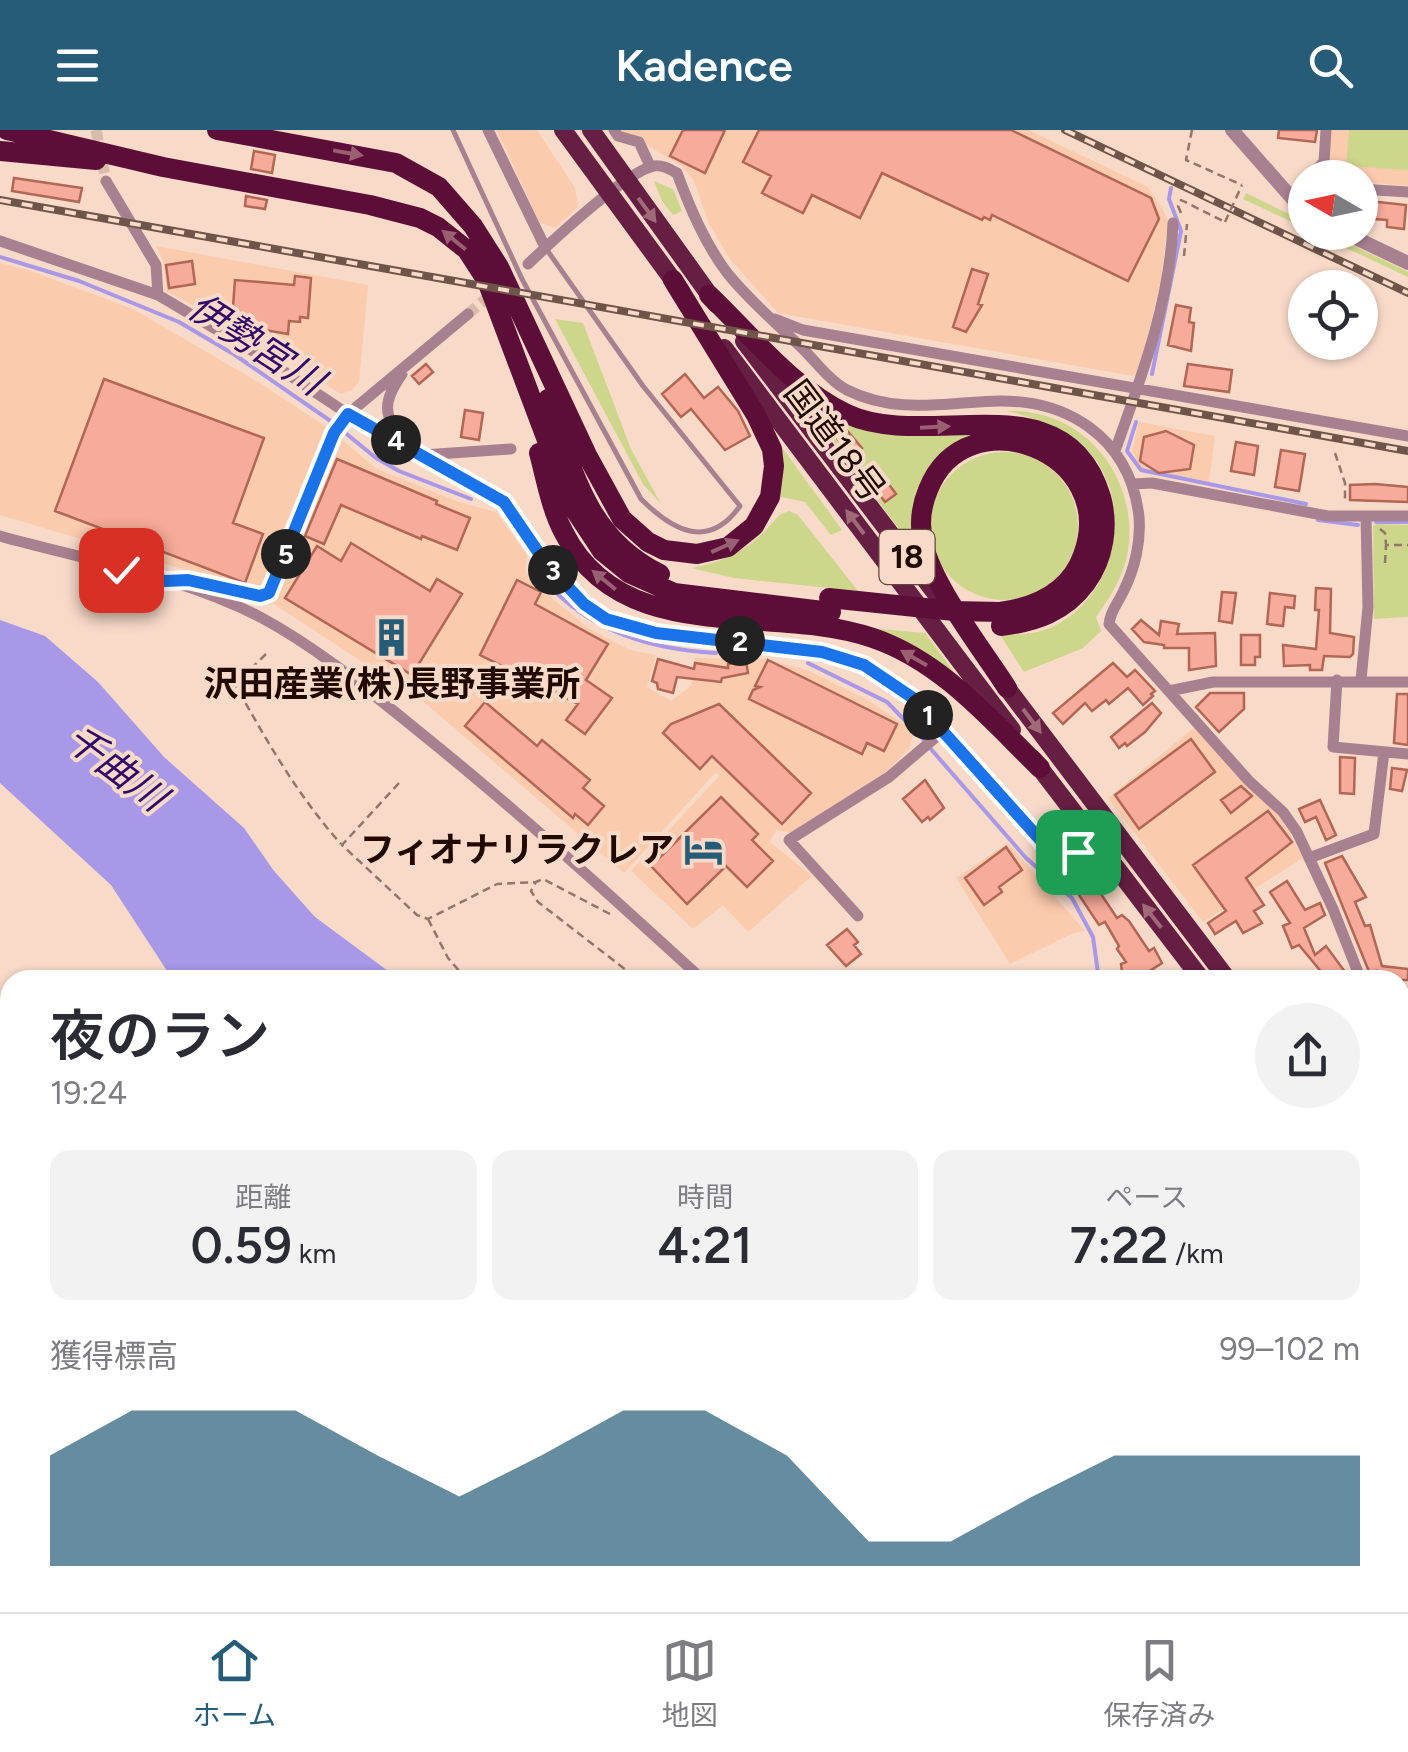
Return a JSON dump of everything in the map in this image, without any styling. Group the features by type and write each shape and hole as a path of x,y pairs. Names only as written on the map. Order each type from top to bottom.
{"highway":[{"path":"8,130 163,167 370,205 420,218 453,238 467,250 487,281 571,504 590,536 615,563 644,582 674,593 1037,620 1068,603 1091,576 1104,544 1104,510 1092,476 1056,438 1024,426 986,423 904,428 848,414 800,382 709,295"},
{"path":"218,130 396,164 418,173 457,205 488,248 587,455 622,519 648,542 664,550 697,554 728,547 754,526 770,498 774,466 772,449 756,415 673,280"},
{"name":"国道18号","path":"563,130 1191,970"},
{"name":"国道18号","path":"591,130 709,295 1220,970"},
{"path":"0,152 163,167"},
{"path":"506,284 578,482 594,518 616,546 644,566 675,580 830,605"},
{"path":"504,321 557,516 571,546 606,583 640,602 679,613 838,630 893,646 951,684 1040,768"},
{"path":"1000,619 1037,604 1064,586 1082,560 1089,528 1084,496 1068,469 1042,450 1009,441 976,445 948,461 930,484 921,518 930,564 1007,688"}],"street":[{"path":"488,130 545,247"},
{"path":"614,130 618,136 639,142 650,166"},
{"path":"1232,130 1286,193"},
{"path":"1324,160 1326,130"},
{"path":"528,264 626,181 650,166 663,166 677,173 693,216 728,273 844,389 893,404 925,406 1006,399 1034,402 1060,409 1116,451 1133,484 1139,518 1136,558 1109,624 1249,781 1283,812 1309,858 1357,970"},
{"path":"106,180 156,265 158,295"},
{"path":"1378,190 1408,192"},
{"path":"1116,451 1163,298 1174,223"},
{"path":"0,242 158,295 236,340 341,423 404,445 504,502 545,562 584,604 606,619 656,633 822,652 864,665 913,698 938,736 1044,844 1068,852 1102,852"},
{"path":"1378,249 1408,263"},
{"path":"160,580 188,580 260,596 269,593 341,423 468,314"},
{"path":"770,318 803,330 1408,436"},
{"path":"404,445 391,425 386,403 410,362"},
{"path":"423,456 511,449"},
{"path":"1133,484 1152,483 1328,516 1408,516"},
{"path":"1359,517 1368,607 1360,680"},
{"path":"0,536 209,596 261,618 324,655 480,780 693,970"},
{"path":"1337,680 1333,747 1408,754"},
{"path":"1169,692 1214,682 1408,682"},
{"path":"858,916 789,840 889,777 938,736"},
{"path":"1309,858 1374,834 1384,752"}],"lane":[{"path":"453,130 522,279 641,499 664,522 682,530 716,529 731,519 740,506 642,386 545,247"}],"path":[{"path":"1181,200 1225,222 1242,185 1186,160 1192,130"},
{"path":"1335,453 1346,483 1345,504 1359,517"},
{"path":"1385,564 1386,545 1408,545"},
{"path":"266,654 235,684 266,739 317,818 417,915 428,920 458,970"},
{"path":"342,845 399,783"},
{"path":"428,920 498,884 543,880 610,914 634,917"},
{"path":"536,882 532,891 538,902 626,970"}],"shaded area":[{"path":"497,130 537,130 575,188 578,207 555,228 539,222"},
{"path":"621,130 1028,130 1148,187 1168,221 1161,279 1139,373 1133,376 778,313 730,259 709,224 694,181 682,166"},
{"path":"1330,130 1408,130 1408,186 1378,184 1378,160 1328,160"},
{"path":"156,246 368,285 359,382 341,394 224,321 167,292 163,260"},
{"path":"0,263 133,309 260,383 331,430 269,583 262,589 253,590 0,515"},
{"path":"1139,422 1215,436 1209,482 1142,468 1132,451"},
{"path":"339,437 375,468 459,502 496,512 527,555 525,572 554,600 590,629 630,650 656,655 647,687 671,701 691,686 695,658 766,659 807,670 866,699 914,731 910,748 885,773 790,833 776,830 770,842 812,876 748,932 723,905 693,929 631,871 719,776 716,772 624,873 425,703 271,602"},
{"path":"1196,726 1280,816 1303,858 1203,922 1108,798"},
{"path":"1008,843 1085,931 1073,933 1010,964 956,878"}],"green space":[{"path":"1349,130 1408,130 1408,170 1378,168 1378,160 1346,160"},
{"path":"654,181 673,189 682,211 673,215"},
{"path":"1246,193 1288,214 1288,220 1243,199"},
{"path":"1350,250 1362,250 1408,272 1408,277"},
{"path":"555,319 583,323 631,449 661,504 643,484"},
{"path":"803,395 819,405 987,431 937,465 920,557 802,399"},
{"path":"1007,411 1035,413 1061,422 1102,454 1126,501 1129,528 1122,573 1096,617 1101,631 1083,648 1024,672 999,633 1036,632 1067,618 1091,595 1107,564 1115,530 1112,495 1097,463 1064,431"},
{"path":"773,435 842,530 831,535 805,502 777,496"},
{"path":"1004,452 1032,457 1057,473 1073,498 1078,526 1073,554 1057,579 1032,595 1004,600 976,595 951,579 935,554 930,526 935,498 951,473 976,457"},
{"path":"789,511 798,515 858,591 734,578 691,568 739,551"},
{"path":"1408,525 1408,617 1374,619 1373,526"},
{"path":"869,628 925,633 957,676"}],"water":[{"name":"千曲川","path":"0,620 45,636 98,682 164,757 244,828 274,871 315,917 387,970 166,970 111,885 0,783"}],"building":[{"path":"683,130 725,130 705,173 670,156"},
{"path":"759,130 1011,130 1151,198 1159,219 1128,281 992,215 990,220 982,220 882,173 860,218 812,195 803,213 762,193 771,176 743,162"},
{"path":"1279,130 1317,130 1315,142 1278,138"},
{"path":"254,151 275,155 272,173 251,169"},
{"path":"14,178 82,188 79,202 12,191"},
{"path":"246,196 267,200 265,209 245,206"},
{"path":"1378,202 1406,205 1404,229 1387,227 1387,220 1378,219"},
{"path":"192,261 195,284 169,288 166,265"},
{"path":"972,269 988,274 978,304 982,305 966,332 953,327"},
{"path":"295,276 311,278 308,318 289,321 288,334 232,320 235,280 294,285"},
{"path":"1176,305 1191,308 1191,351 1168,345"},
{"path":"426,364 433,372 419,384 412,376"},
{"path":"1188,364 1232,370 1229,392 1184,386"},
{"path":"685,374 704,398 718,387 738,411 750,436 725,450 691,409 681,417 662,394"},
{"path":"104,379 264,438 233,523 263,534 245,583 55,511"},
{"path":"465,410 483,413 479,440 461,437"},
{"path":"844,427 862,448 851,457 834,434"},
{"path":"1166,431 1194,445 1190,469 1159,473 1140,461 1144,437"},
{"path":"1236,442 1258,446 1254,475 1231,471"},
{"path":"1281,450 1305,454 1299,491 1275,487"},
{"path":"337,459 470,518 457,550 341,505 324,544 305,536"},
{"path":"879,471 896,494 885,502 868,479"},
{"path":"1350,485 1408,487 1408,502 1350,500"},
{"name":"沢田産業(株)長野事業所","path":"351,543 430,591 437,579 462,594 412,675 285,598 317,546 341,561"},
{"path":"517,580 541,592 535,604 608,644 586,680 612,698 585,734 566,720 578,704 480,655"},
{"path":"1316,588 1331,589 1330,633 1354,637 1353,654 1324,656 1322,670 1310,670 1310,665 1284,666 1283,645 1316,649"},
{"path":"1222,592 1236,593 1232,623 1219,621"},
{"path":"1270,593 1295,596 1294,608 1285,607 1283,626 1267,624"},
{"path":"1141,620 1159,635 1161,621 1179,624 1177,634 1215,633 1216,666 1189,670 1189,648 1164,648 1144,642 1132,629"},
{"path":"1241,635 1260,635 1260,657 1255,657 1255,665 1241,665"},
{"path":"658,659 694,669 695,663 728,668 728,664 746,661 748,673 722,678 721,682 677,677 673,693 658,689 652,681"},
{"path":"768,660 897,724 884,751 867,743 862,754 749,699 753,690 760,687 755,686"},
{"path":"1113,663 1127,677 1135,670 1155,691 1153,696 1143,705 1128,688 1109,704 1106,700 1092,711 1085,703 1063,724 1053,713"},
{"path":"1210,693 1244,693 1244,709 1219,732 1196,707"},
{"path":"1397,694 1408,694 1408,745 1394,743"},
{"path":"485,702 537,746 542,740 590,780 583,788 604,806 588,825 575,814 573,818 465,726"},
{"path":"1152,703 1161,713 1145,732 1119,748 1111,737"},
{"path":"719,704 811,793 782,824 712,756 700,769 663,733 671,724"},
{"path":"1191,739 1215,772 1139,829 1115,795"},
{"path":"1340,757 1355,758 1354,794 1340,793"},
{"path":"1392,768 1407,770 1402,791 1390,789"},
{"path":"925,780 944,808 922,822 903,799"},
{"path":"1241,786 1252,796 1231,813 1221,800"},
{"name":"フィオナリラクレア","path":"721,797 758,834 752,840 773,861 747,887 726,866 687,904 651,866"},
{"path":"1320,800 1336,835 1326,840 1316,817 1305,822 1299,809"},
{"path":"1268,811 1292,842 1246,878 1264,905 1254,911 1262,923 1243,933 1236,921 1215,934 1208,923 1226,911 1193,865"},
{"path":"1006,847 1022,870 999,887 1002,892 984,905 965,878"},
{"path":"1342,856 1366,897 1355,902 1365,926 1370,925 1382,966 1408,970 1368,970 1325,863"},
{"path":"1086,880 1088,884 1093,882 1117,918 1122,915 1129,921 1162,963 1151,970 1122,970 1121,964 1126,962 1117,949 1119,946 1105,922 1099,925 1076,887"},
{"path":"1287,881 1305,910 1320,903 1325,915 1304,928 1315,955 1326,946 1344,970 1320,970 1299,945 1292,948 1283,926 1290,923 1270,892"},
{"path":"847,929 858,942 854,945 861,954 846,966 827,945"}],"waterway":[{"path":"1152,374 1181,231 1169,199 1171,188"},
{"name":"伊勢宮川","path":"0,257 79,281 179,322 235,355 332,422 376,458 471,499"},
{"path":"1136,422 1127,451 1141,470 1306,504"},
{"path":"1318,520 1358,525"},
{"path":"1376,522 1408,522"},
{"name":"伊勢宮川","path":"534,568 571,606 614,631 663,646 716,653"},
{"name":"伊勢宮川","path":"808,663 887,702 924,740"},
{"name":"伊勢宮川","path":"930,748 1026,858 1072,898 1093,937 1098,970"}],"tunnel":[{"path":"96,130 106,181"},
{"path":"468,314 495,291"}],"railway":[{"path":"1065,130 1408,293"},
{"path":"0,200 1408,451"}],"place":[{"name":"沢田産業(株)長野事業所","path":"392,637"},
{"name":"フィオナリラクレア","path":"704,850"}],"route":[{"path":"121,570 260,596 269,593 334,433 348,414 504,502 545,562 584,604 606,619 656,633 822,652 864,665 913,698 1044,844 1078,852"}]}
